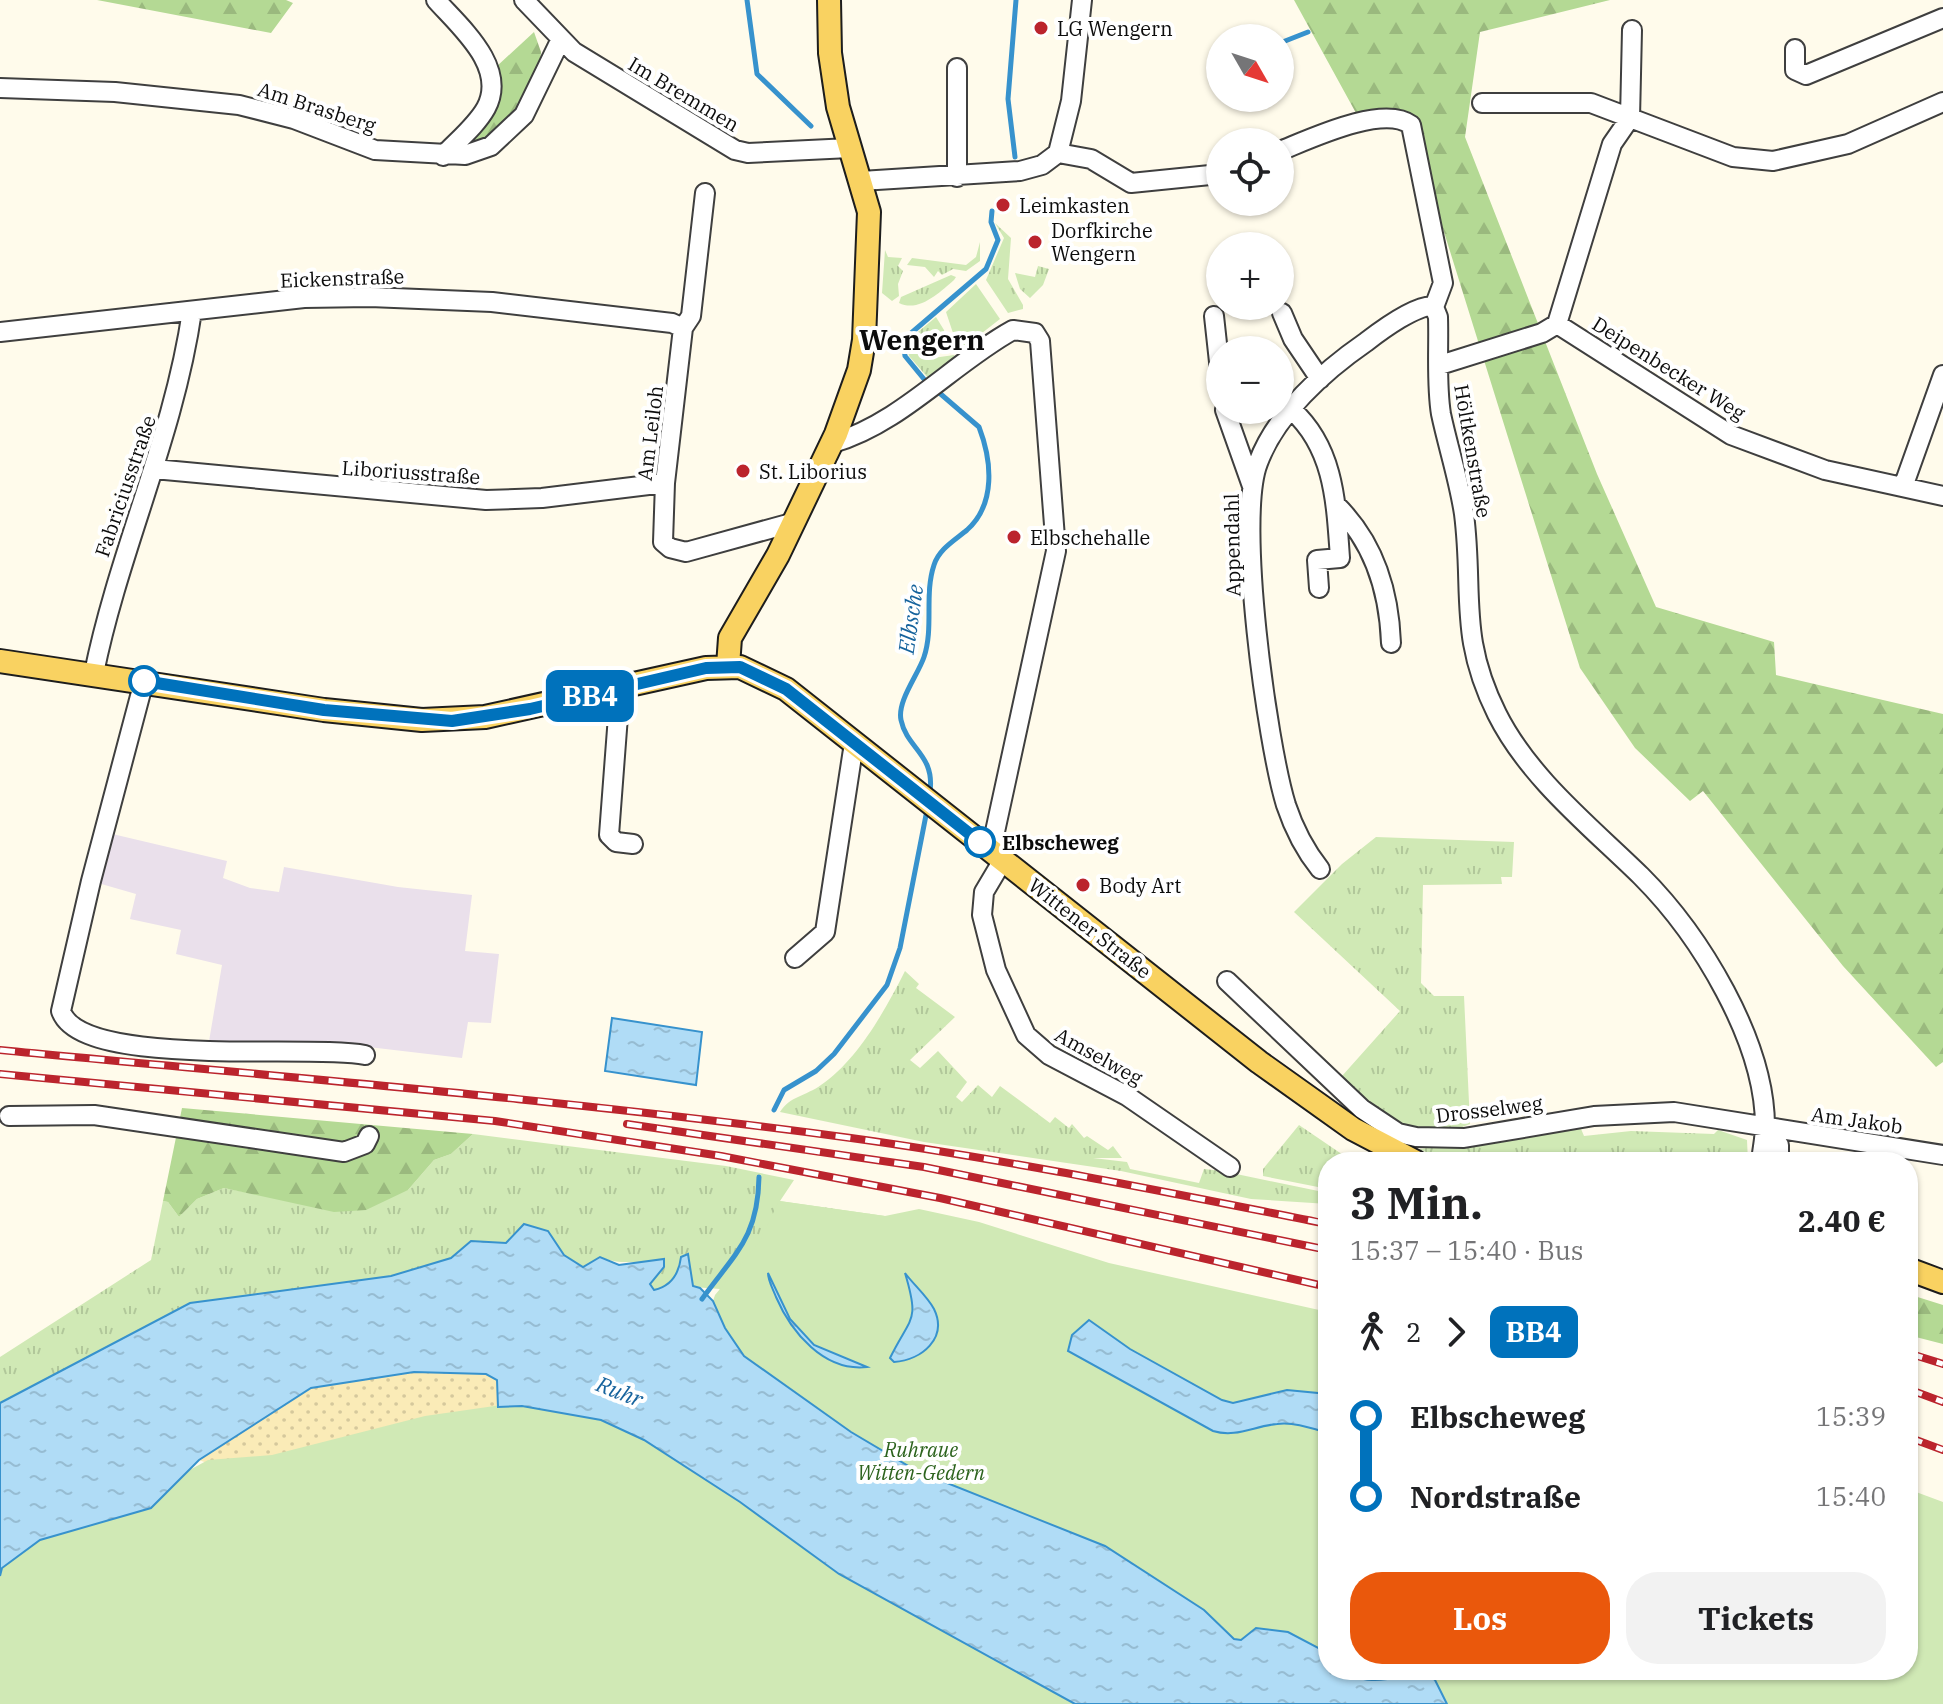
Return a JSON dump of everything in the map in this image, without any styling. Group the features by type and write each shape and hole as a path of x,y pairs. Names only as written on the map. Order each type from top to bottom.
{"main road":[{"path":"0,661 324,710 452,721 728,666 730,638 795,522 833,443 859,370 864,340 870,224 833,82 829,0"},
{"name":"Wittener Straße","path":"728,666 751,670 773,680 1270,1070 1353,1129 1397,1152"},
{"path":"1918,1273 1943,1282"}],"street":[{"path":"436,0 482,51 489,80 486,108 443,156"},
{"name":"Im Bremmen","path":"524,0 560,41 603,72 735,150 748,153 850,148"},
{"path":"1058,153 1069,115 1082,0"},
{"path":"1795,49 1795,70 1806,75 1943,18"},
{"path":"1550,329 1612,144 1630,118 1632,30"},
{"name":"Am Brasberg","path":"0,88 115,92 239,105 294,119 365,148 443,156 478,153 514,126 532,102 560,41"},
{"path":"957,68 957,177"},
{"path":"1482,103 1581,101 1733,157 1773,161 1813,154 1857,141 1943,102"},
{"path":"1294,146 1333,131 1389,116 1402,119 1413,129 1443,283 1434,307 1440,365"},
{"path":"861,181 957,177 1032,169 1058,153 1091,159 1131,183 1206,175"},
{"name":"Am Leiloh","path":"705,193 691,316 683,328 665,483 663,542 679,552 795,522"},
{"name":"Eickenstraße","path":"0,332 304,298 492,302 672,323 683,328"},
{"name":"Appendahl","path":"1294,408 1320,379 1386,328 1421,307 1434,307"},
{"name":"Fabriciusstraße","path":"94,673 119,573 174,407 192,311"},
{"path":"1285,320 1293,339 1320,379"},
{"name":"Höltkenstraße","path":"1550,329 1440,365 1441,414 1464,518 1468,625 1482,680 1506,730 1525,757 1644,879 1701,955 1743,1028 1757,1074 1765,1127 1762,1152"},
{"name":"Deipenbecker Weg","path":"1550,329 1731,435 1825,470 1943,496"},
{"path":"833,443 852,437 1013,330 1030,331 1040,341 1056,551 997,855"},
{"path":"1903,487 1943,375"},
{"path":"1294,412 1311,431 1323,453 1336,505 1340,558 1317,560 1319,588"},
{"path":"1230,424 1252,486"},
{"name":"Appendahl","path":"1283,424 1259,460 1252,486 1257,625 1274,747 1292,821 1304,848 1320,869"},
{"name":"Liboriusstraße","path":"154,469 486,500 542,498 665,483"},
{"path":"1336,505 1355,524 1370,549 1386,602 1391,643"},
{"path":"144,681 72,958 61,1011 64,1019 75,1030 94,1038 207,1053 365,1055"},
{"path":"616,690 618,716 609,835 616,842 633,844"},
{"path":"795,958 825,932 854,743"},
{"name":"Amselweg","path":"997,855 984,892 982,915 996,970 1026,1035 1049,1055 1127,1096 1230,1167"},
{"name":"Drosselweg","path":"1227,981 1334,1085 1398,1133 1416,1137 1464,1138 1594,1116 1656,1112 1692,1113 1765,1127"},
{"path":"9,1116 94,1115 344,1152 365,1144 369,1136"},
{"name":"Höltkenstraße","path":"1765,1127 1779,1145 1779,1152"},
{"name":"Am Jakob","path":"1765,1127 1943,1155"}],"shaded area":[{"path":"104,832 227,861 223,878 250,888 279,892 284,867 398,887 472,895 465,951 499,954 491,1023 468,1022 462,1058 360,1046 207,1053 222,965 176,954 181,930 130,919 136,894 91,881"}],"green space":[{"path":"97,0 286,0 293,3 271,33"},
{"path":"1294,0 1610,0 1480,32 1465,137 1597,474 1656,607 1774,642 1776,675 1943,714 1943,1062 1936,1067 1843,966 1703,791 1690,801 1635,748 1580,668 1434,200 1420,121 1374,112 1356,113"},
{"path":"534,32 541,52 540,64 518,112 485,142 465,145 496,67"},
{"path":"995,223 1011,238 1008,279 1023,305 1023,309 1008,313 986,280 1004,238"},
{"path":"980,242 980,261 966,271 953,269 942,275 938,271 934,277 925,267 907,265 912,258 966,265 976,257"},
{"path":"885,250 888,257 902,258 898,266 903,271 898,284 899,296 892,301 882,293"},
{"path":"1038,266 1049,269 1043,285 1030,298 1020,289 1015,273 1035,277"},
{"path":"951,275 956,277 954,280 929,300 914,305 899,303 901,297"},
{"path":"976,284 1000,319 959,351 946,312"},
{"path":"936,317 946,341 933,342 933,358 954,355 957,361 929,379 909,356 906,342"},
{"path":"1376,837 1514,842 1512,877 1501,877 1502,884 1423,885 1421,983 1434,996 1464,996 1470,1124 1452,1131 1397,1131 1334,1085 1400,1011 1294,912 1342,864"},
{"path":"905,971 919,984 916,988 955,1017 910,1060 920,1068 938,1051 967,1082 956,1097 962,1102 978,1085 992,1097 1000,1086 1050,1123 1055,1117 1069,1128 1072,1124 1084,1138 1087,1136 1108,1150 1113,1146 1122,1158 1093,1158 1127,1162 1130,1169 1199,1183 1204,1169 1222,1171 1318,1191 1318,1203 1251,1199 1121,1171 924,1142 780,1112 793,1099 810,1092 834,1075 880,1017"},
{"path":"182,1108 473,1134 451,1154 434,1160 408,1190 366,1210 334,1212 224,1188 197,1199 179,1217 168,1202 163,1201"},
{"path":"1579,1124 1584,1136 1631,1131 1714,1134 1718,1130 1747,1140 1748,1152 1426,1152 1419,1149 1498,1139 1499,1143"},
{"path":"1299,1125 1339,1152 1318,1152 1318,1187 1263,1176 1263,1169"},
{"path":"473,1134 726,1166 794,1180 780,1201 885,1216 719,1318 713,1301 720,1289 693,1287 681,1257 674,1278 654,1290 650,1284 664,1267 600,1257 583,1268 564,1255 548,1231 506,1243 471,1241 451,1258 391,1276 190,1303 0,1403 0,1357 151,1260 163,1201 168,1202 179,1217 197,1199 224,1188 255,1194 408,1190 434,1160 451,1154"},
{"name":"Ruhraue Witten-Gedern","path":"779,1201 885,1216 919,1209 979,1222 1109,1263 1318,1310 1318,1680 1918,1680 1918,1493 1943,1502 1943,1704 0,1704 0,1547 151,1491 208,1460 272,1455 425,1416 522,1402 719,1318 713,1301 715,1295 760,1241"},
{"path":"1918,1297 1943,1305 1943,1344 1918,1338"}],"sand":[{"path":"414,1372 486,1374 497,1380 497,1407 234,1473 199,1460 311,1388"}],"water":[{"path":"612,1018 702,1032 696,1085 605,1071"},
{"name":"Ruhr","path":"524,1224 548,1231 564,1255 583,1267 600,1257 619,1265 664,1259 664,1267 650,1284 654,1290 670,1282 681,1257 688,1254 693,1286 700,1288 713,1301 725,1328 744,1356 851,1432 917,1471 1105,1546 1204,1610 1234,1639 1241,1640 1256,1628 1288,1632 1318,1648 1318,1680 1435,1680 1447,1704 1075,1704 839,1574 740,1502 644,1440 601,1420 522,1406 498,1407 497,1380 486,1374 414,1372 311,1388 199,1460 151,1508 40,1540 2,1568 0,1576 0,1403 190,1303 391,1276 451,1258 471,1241 506,1243"},
{"path":"768,1273 790,1319 814,1345 867,1367 837,1363 811,1347 782,1310"},
{"path":"905,1273 934,1309 938,1329 930,1346 923,1352 894,1362 890,1358 912,1311"},
{"path":"1089,1320 1130,1349 1222,1400 1233,1403 1287,1390 1318,1393 1318,1430 1284,1424 1237,1432 1213,1431 1068,1351 1072,1335"}],"waterway":[{"path":"747,0 757,74 811,126"},
{"name":"Elbsche","path":"1015,157 1008,99 1016,0"},
{"path":"1294,38 1308,32"},
{"name":"Elbsche","path":"928,384 905,356 903,340 986,269 998,240 991,222 992,211"},
{"name":"Elbsche","path":"930,792 925,760 904,730 902,705 927,646 931,576 936,559 976,520 983,508 989,482 987,454 979,427 936,390"},
{"name":"Elbsche","path":"774,1110 784,1090 816,1071 834,1054 887,985 900,948 927,810"},
{"name":"Elbsche","path":"702,1299 749,1230 758,1198 759,1177"}],"railway":[{"path":"0,1050 745,1124 1031,1167 1318,1222"},
{"path":"0,1074 495,1121 721,1156 940,1198 1318,1285"},
{"path":"627,1124 924,1167 1318,1248"},
{"path":"1918,1356 1943,1364"},
{"path":"1918,1393 1943,1402"},
{"path":"1918,1441 1943,1450"}],"bus line":[{"name":"BB4","path":"144,681 324,710 407,720 452,721 530,709 706,668 740,667 761,674 786,689 980,842"}],"place":[{"name":"LG Wengern","path":"1041,28"},
{"name":"Leimkasten","path":"1003,205"},
{"name":"Dorfkirche Wengern","path":"1035,242"},
{"name":"St. Liborius","path":"743,471"},
{"name":"Elbschehalle","path":"1014,537"},
{"name":"Elbscheweg","path":"980,842"},
{"name":"Body Art","path":"1083,885"}],"district":[{"name":"Wengern","path":"922,339"}]}
